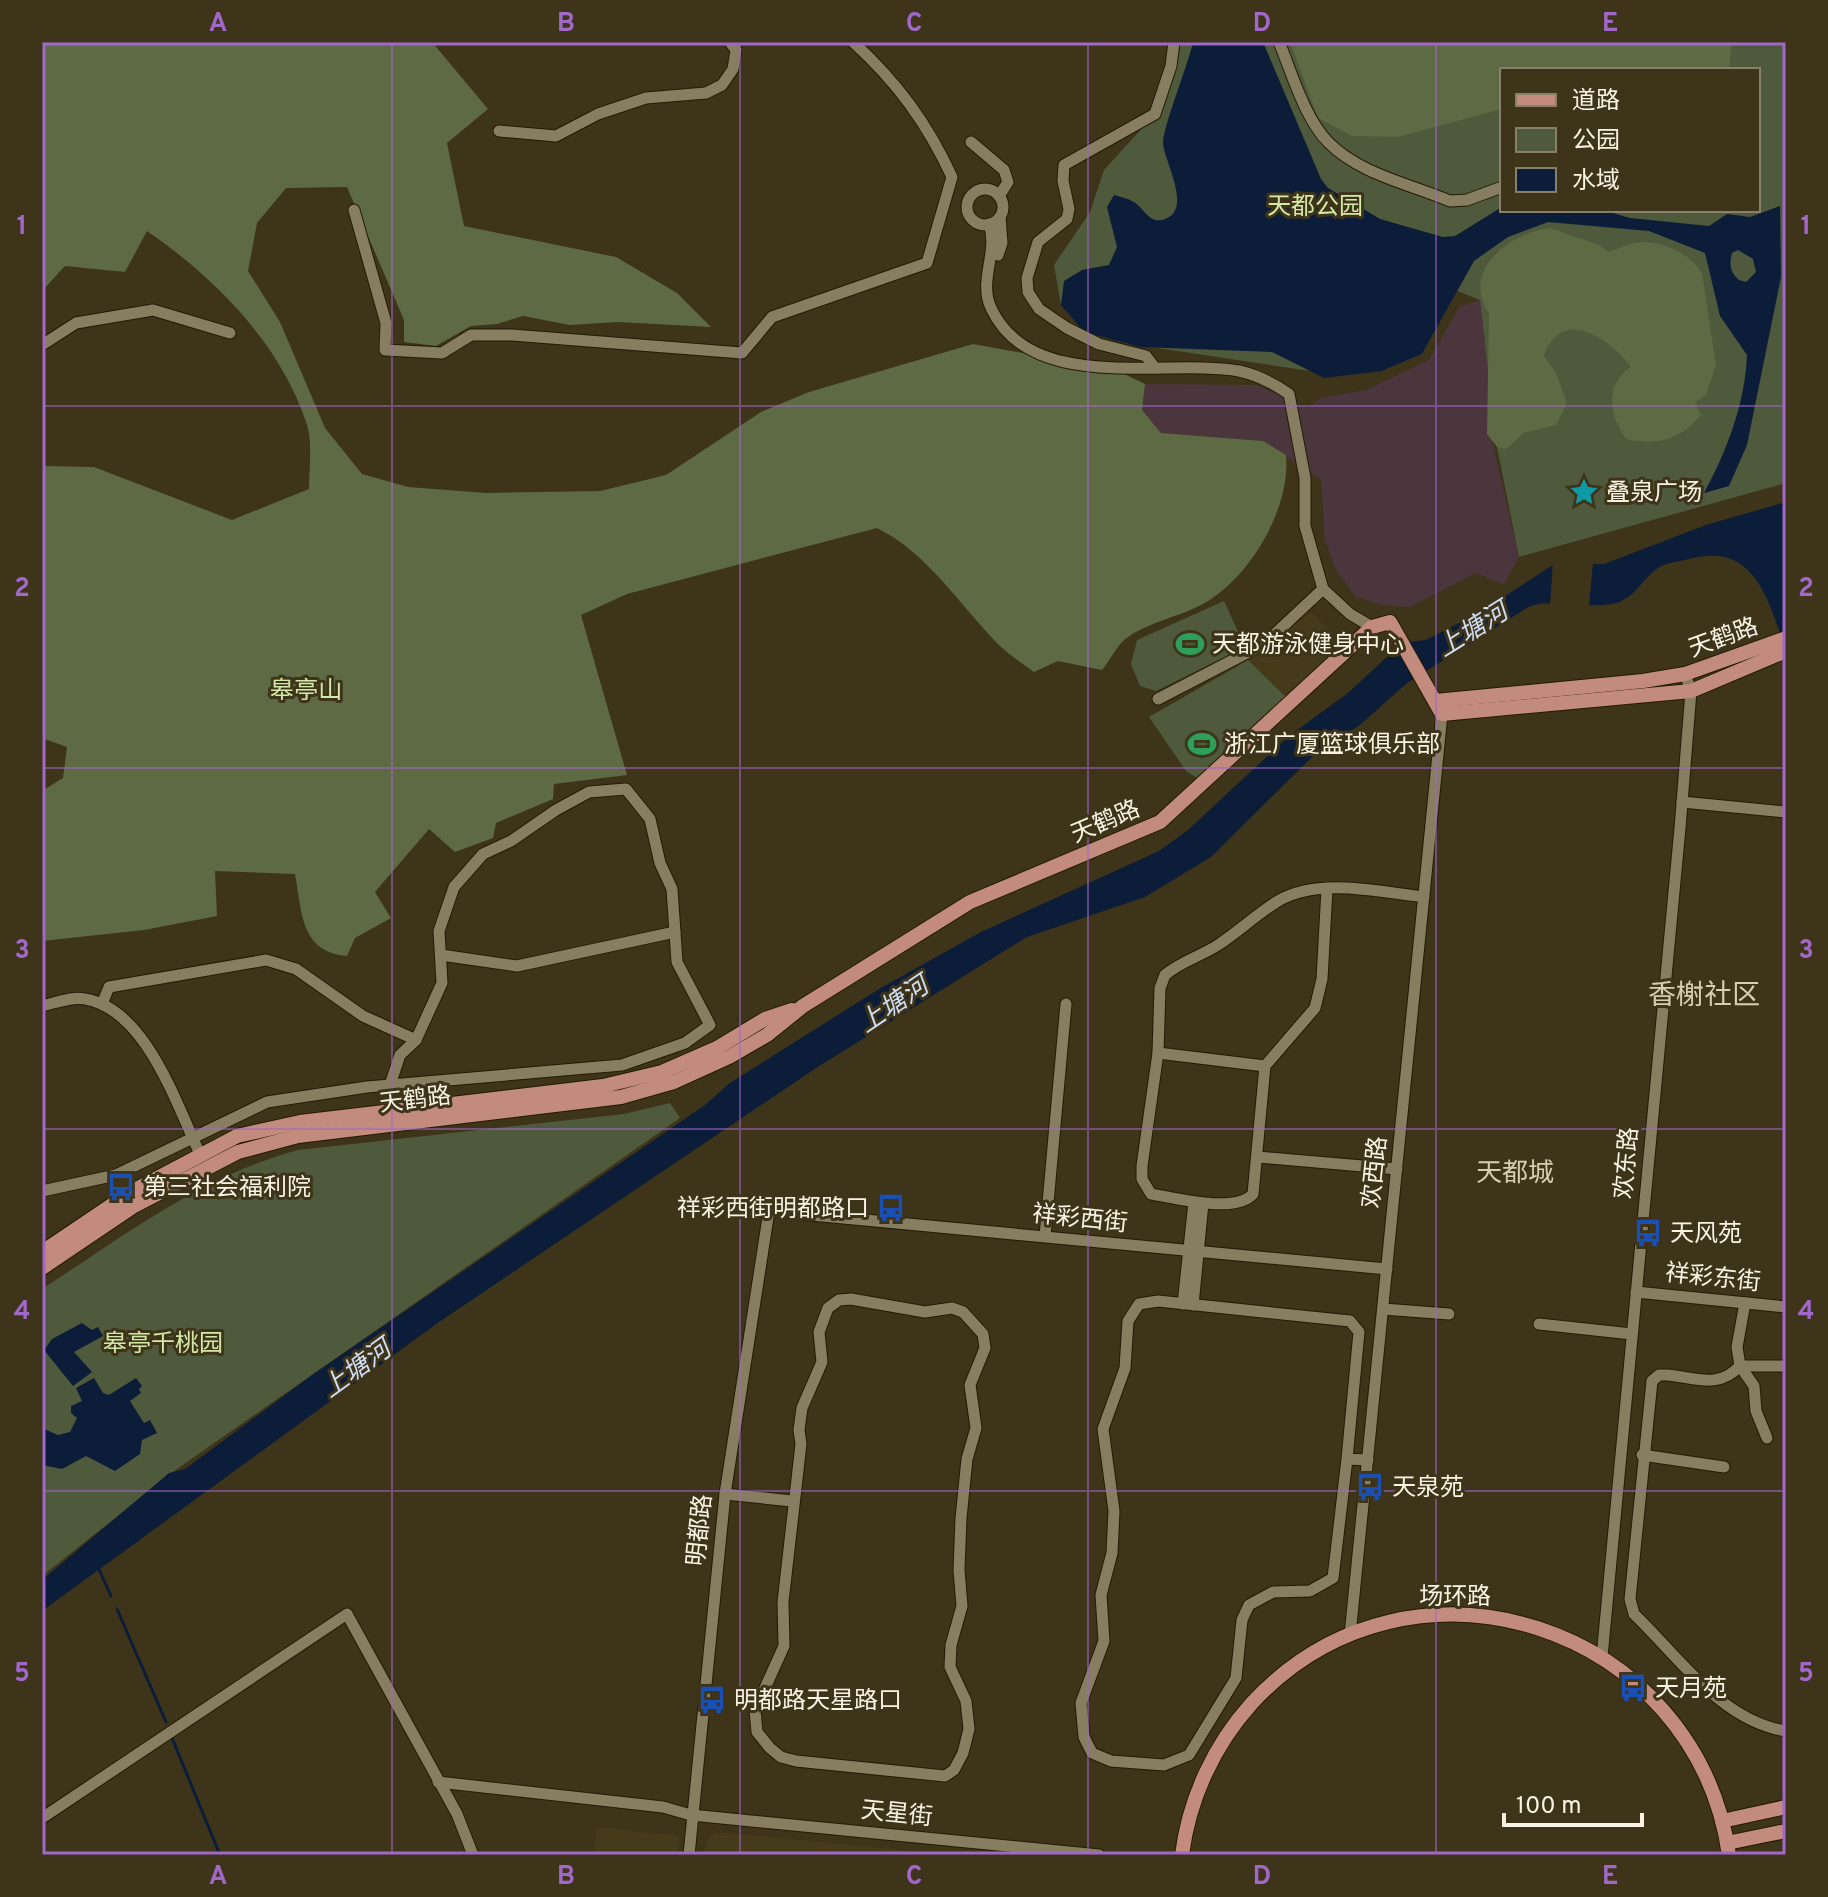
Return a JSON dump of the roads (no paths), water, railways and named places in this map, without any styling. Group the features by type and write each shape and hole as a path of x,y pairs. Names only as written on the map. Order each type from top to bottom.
{"main road":[{"path":"1372,627 1390,622 1438,707"},
{"name":"天鹤路","path":"42,1268 134,1206 238,1152 298,1136 621,1097 674,1082 729,1057 767,1035 803,1006 970,902 1160,822 1372,627"},
{"name":"天鹤路","path":"1438,707 1691,691 1775,651 1786,638"},
{"name":"天鹤路","path":"1438,707 1685,674 1775,651"},
{"name":"天鹤路","path":"42,1252 131,1192 237,1136 300,1122 603,1086 662,1072 717,1048 765,1019 803,1006"},
{"name":"场环路","path":"1182,1855 1191,1810 1204,1775 1241,1715 1287,1670 1350,1635 1403,1618 1483,1615 1532,1625 1602,1657 1645,1690 1679,1729 1706,1776 1728,1849"},
{"path":"1722,1821 1786,1807"},
{"path":"1728,1849 1786,1831"}],"street":[{"path":"499,131 556,136 598,114 646,98 706,93 722,85 733,69 736,50 730,42"},
{"path":"354,210 386,323 385,350 442,353 471,335 512,335 742,353 772,317 927,263 952,177 934,138 909,98 853,42"},
{"path":"1155,368 1146,356 1099,344 1048,315 1028,292 1027,278 1038,242 1067,219 1069,209 1063,181 1064,165 1155,114 1171,66 1174,42"},
{"path":"1279,42 1312,117 1326,141 1346,157 1450,201 1467,200 1500,188"},
{"path":"971,142 1004,170 1008,182 999,196"},
{"path":"990,307 994,264 1002,243 1000,217 1003,206 999,196 984,189 969,199 970,216 979,224 989,224 1000,217"},
{"path":"989,224 994,245 987,272 990,307 1006,329 1039,355 1119,369 1240,371 1267,379 1289,394 1305,478 1305,526 1323,589 1350,614 1372,627"},
{"path":"42,345 76,323 153,310 230,333"},
{"path":"1158,699 1264,644 1323,589"},
{"name":"欢东路","path":"1602,1657 1682,802 1691,691 1685,674"},
{"name":"欢西路","path":"1350,1635 1424,897 1438,707"},
{"path":"42,1191 116,1175 267,1102 390,1085 622,1065 685,1043 710,1025 677,962 672,889 660,863 650,819 626,789 589,792 511,841 483,854 454,887 439,931 442,983 416,1040 400,1055 390,1085"},
{"path":"1682,802 1786,812"},
{"path":"1327,889 1322,979 1315,1008 1265,1066 1255,1188 1248,1200 1198,1202 1151,1194 1142,1179 1158,1053 1160,988 1165,975 1216,947 1279,901 1312,890 1327,889 1424,897"},
{"path":"441,955 517,966 675,932"},
{"path":"102,1004 109,987 266,960 296,969 363,1016 416,1040"},
{"path":"42,1006 82,998 114,1007 144,1040 200,1154"},
{"path":"1045,1236 1066,1004"},
{"path":"1158,1053 1265,1066"},
{"path":"1258,1157 1397,1169"},
{"path":"1188,1304 1198,1202"},
{"name":"祥彩西街","path":"769,1211 1387,1269"},
{"name":"明都路","path":"689,1855 725,1494 769,1211"},
{"name":"祥彩东街","path":"1636,1292 1786,1307"},
{"path":"851,1299 925,1312 952,1308 963,1312 983,1334 985,1348 970,1385 976,1428 967,1459 959,1570 962,1606 951,1645 950,1667 966,1701 969,1729 963,1753 954,1770 945,1776 796,1761 781,1757 757,1732 755,1710 784,1646 783,1602 792,1546 792,1501 802,1408 822,1362 819,1332 828,1308 839,1300 851,1299"},
{"path":"1147,1301 1188,1304 1343,1318 1356,1326 1359,1332 1333,1578 1310,1591 1273,1592 1249,1605 1242,1620 1236,1678 1189,1755 1164,1765 1111,1761 1092,1753 1084,1737 1081,1703 1102,1653 1104,1627 1101,1595 1112,1553 1113,1492 1103,1442 1105,1415 1125,1368 1128,1321 1133,1310 1147,1301"},
{"path":"1745,1303 1737,1347 1740,1366 1754,1386 1756,1411 1767,1438"},
{"path":"1383,1309 1449,1314"},
{"path":"1539,1324 1632,1334"},
{"path":"1786,1366 1740,1366 1728,1379 1719,1381 1668,1375 1659,1375 1652,1381 1642,1455 1630,1599 1634,1614 1727,1707 1758,1726 1786,1731"},
{"path":"1642,1455 1724,1467"},
{"path":"1347,1459 1368,1460"},
{"path":"725,1494 792,1501"},
{"path":"1611,1559 1632,1561"},
{"path":"42,1818 347,1614 457,1814 473,1855"},
{"name":"天星街","path":"438,1782 663,1807 691,1815 1099,1855"}],"water":[{"path":"1193,42 1263,42 1321,179 1328,188 1380,219 1443,237 1455,236 1500,208 1500,212 1610,212 1630,218 1709,226 1727,214 1750,217 1780,206 1781,277 1747,445 1729,486 1704,493 1733,426 1743,391 1747,355 1720,316 1705,253 1649,231 1548,222 1508,237 1474,261 1422,354 1382,371 1324,378 1272,352 1140,347 1084,332 1061,305 1064,281 1082,270 1109,265 1117,247 1107,207 1114,195 1132,201 1149,217 1157,220 1172,215 1176,207 1175,186 1163,143","holes":["1738,250 1753,259 1756,272 1746,282 1739,280 1731,268 1732,253"]},
{"name":"上塘河","path":"1786,502 1786,649 1757,581 1746,568 1732,559 1714,555 1662,566 1628,597 1616,603 1530,606 1407,683 1360,725 1314,755 1211,857 1145,897 1027,937 816,1068 439,1322 42,1611 42,1580 169,1473 185,1469 312,1375 705,1105 730,1083 879,989 981,932 1159,851 1188,830 1289,736 1348,693 1402,643 1426,640 1479,613 1553,565 1604,564 1706,525"},
{"path":"82,1323 92,1330 98,1327 103,1336 74,1352 92,1372 73,1386 44,1350 52,1339"},
{"path":"94,1378 103,1393 109,1395 136,1378 142,1386 139,1389 141,1393 130,1401 144,1423 150,1420 157,1433 142,1440 140,1454 115,1471 86,1456 62,1469 42,1465 42,1428 58,1435 70,1432 77,1418 71,1413 71,1406 82,1401 76,1388"}],"waterway":[{"path":"98,1567 111,1596"},
{"path":"117,1609 166,1722"},
{"path":"172,1738 220,1855"}],"place":[{"name":"叠泉广场","path":"1584,492"},
{"name":"天都游泳健身中心","path":"1190,644"},
{"name":"浙江广厦篮球俱乐部","path":"1202,744"},
{"name":"第三社会福利院","path":"121,1187"},
{"name":"祥彩西街明都路口","path":"891,1208"},
{"name":"天风苑","path":"1648,1233"},
{"name":"天泉苑","path":"1370,1487"},
{"name":"天月苑","path":"1633,1688"},
{"name":"明都路天星路口","path":"712,1700"}],"district":[{"name":"香榭社区","path":"1704,994"},
{"name":"天都城","path":"1515,1172"}],"park label":[{"name":"天都公园","path":"1315,206"},
{"name":"皋亭山","path":"306,690"},
{"name":"皋亭千桃园","path":"163,1343"}]}
